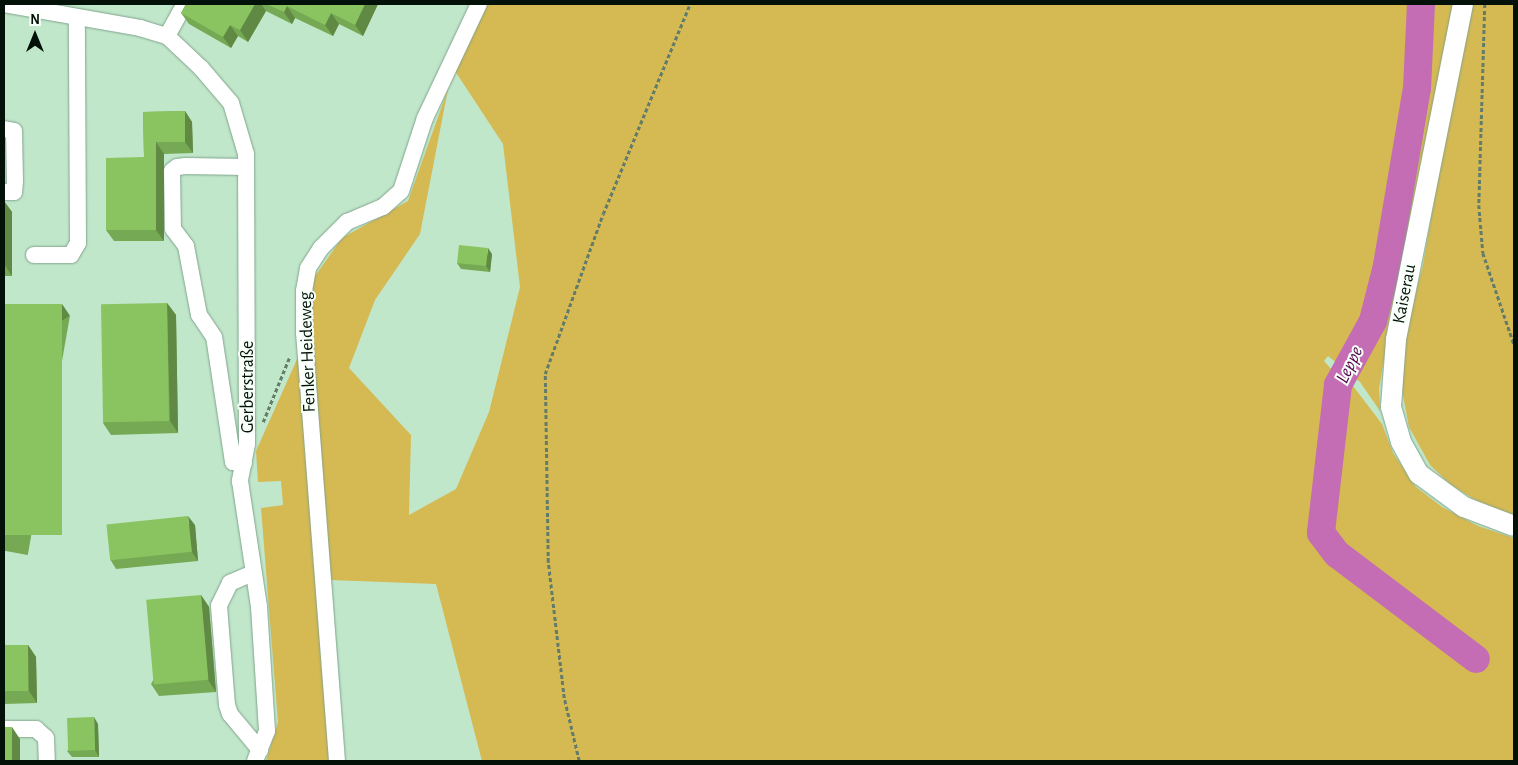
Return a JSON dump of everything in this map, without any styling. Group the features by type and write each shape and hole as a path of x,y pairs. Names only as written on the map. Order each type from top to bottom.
{"main road":[{"name":"Kaiserau","path":"1463,4 1396,340 1391,407 1401,442 1419,474 1464,507 1514,526"}],"street":[{"name":"Gerberstraße","path":"4,4 140,28 167,36 200,68 231,103 246,154 247,444 240,481 254,573 267,731 257,756"},
{"path":"167,36 185,4"},
{"name":"Fenker Heideweg","path":"337,761 304,333 304,291 308,268 321,248 347,222 382,207 401,190 425,118 480,4"},
{"path":"34,255 71,255 78,243 77,17"},
{"path":"4,129 14,131 15,181 14,192 4,192"},
{"path":"244,463 233,462 214,338 199,316 186,246 173,229 172,171 177,167 186,166 246,168"},
{"path":"254,573 230,583 219,606 227,705 230,714 257,756"},
{"path":"4,730 36,730 46,738 47,761"}],"path":[{"path":"579,761 564,698 548,562 545,374 603,214 690,4"},
{"path":"1485,4 1479,205 1483,253 1514,344"},
{"path":"260,429 288,360 304,333"}],"shaded area":[{"path":"485,4 1454,4 1387,341 1379,389 1380,411 1360,382 1328,356 1324,361 1340,379 1353,386 1382,424 1393,453 1416,487 1442,507 1478,526 1514,538 1514,761 482,761 436,584 330,580 309,333 313,279 342,238 408,201 448,89 420,234 375,300 349,368 411,435 409,515 456,489 489,412 520,287 503,144 455,71"},
{"path":"1472,4 1514,4 1514,515 1480,503 1450,484 1430,465 1409,427 1402,390 1404,339 1423,265 1452,95"},
{"path":"298,357 331,761 266,761 278,722 261,508 283,505 281,481 258,482 256,451"}],"building":[{"path":"186,4 255,4 240,30 230,25 223,37 181,13"},
{"path":"266,4 365,4 355,25 331,13 325,25 287,6 284,12"},
{"path":"185,111 185,142 156,142 156,230 106,230 106,158 144,157 143,112"},
{"path":"459,245 488,248 486,266 457,263"},
{"path":"167,303 169,421 103,422 101,304"},
{"path":"4,304 62,304 62,535 4,535"},
{"path":"188,516 192,552 110,560 106,525"},
{"path":"201,595 208,680 154,684 146,600"},
{"path":"4,645 28,645 28,691 4,691"},
{"path":"94,717 95,750 68,751 67,718"},
{"path":"4,727 12,727 12,761 4,761"}],"waterway":[{"name":"Leppe","path":"1421,4 1417,88 1387,266 1373,321 1338,385 1321,533 1337,554 1476,659"}]}
